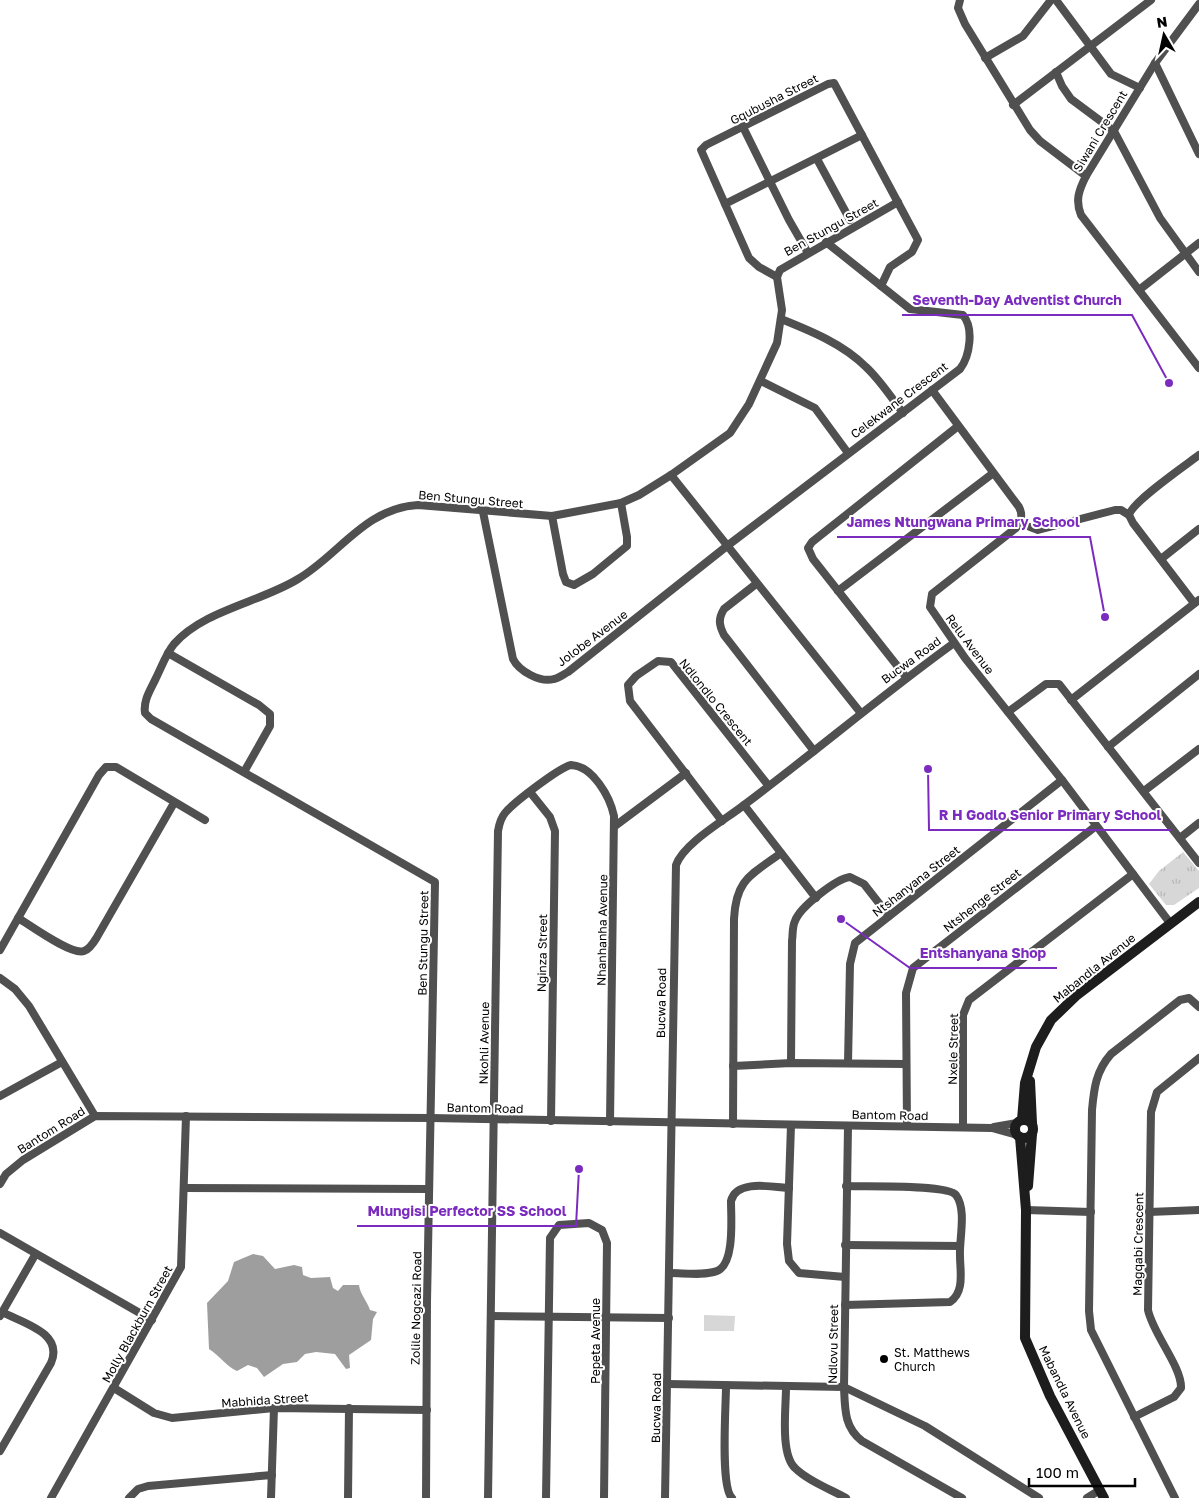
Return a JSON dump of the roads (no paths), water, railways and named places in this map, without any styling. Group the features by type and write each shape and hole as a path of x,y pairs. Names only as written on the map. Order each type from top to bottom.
{"street":[{"path":"960,0 958,8 961,16 1013,106 1035,136 1086,176"},
{"path":"986,58 1023,36 1051,0"},
{"path":"1056,0 1111,74 1140,88"},
{"path":"1013,106 1150,0"},
{"name":"Siwani Crescent","path":"1199,4 1155,63 1086,176 1078,194 1078,208 1081,216 1199,368"},
{"path":"1155,63 1199,154"},
{"path":"1056,72 1062,86 1071,99 1114,131 1160,218 1199,272"},
{"name":"Gqubusha Street","path":"777,278 759,268 749,258 701,150 703,146 828,84 834,83 914,231 917,244 912,252 890,267 881,286"},
{"path":"743,127 788,220 808,253"},
{"path":"725,204 862,135"},
{"path":"817,159 850,220"},
{"name":"Ben Stungu Street","path":"431,1118 435,882 151,719 145,713 146,700 168,653 179,639 209,620 237,605 299,579 356,531 388,512 418,505 483,512 552,516 621,503 639,495 730,433 741,419 774,353 782,319 782,298 777,278 783,267 898,202"},
{"name":"Celekwane Crescent","path":"727,546 960,369 967,358 968,330 965,318 958,313 915,311 826,242"},
{"path":"1139,290 1199,243"},
{"path":"782,319 816,334 854,356 867,368 903,413"},
{"path":"761,381 815,408 848,453"},
{"name":"Relu Avenue","path":"932,390 992,474 1019,506 1022,520 1016,528 930,597 930,607 954,643 1062,780 1170,923"},
{"path":"906,677 838,592 808,550 812,542 957,427"},
{"path":"1129,515 1131,509 1199,455"},
{"path":"671,474 756,584 860,712"},
{"path":"838,592 992,474"},
{"path":"552,516 563,574 566,582 574,585 593,574 627,546 621,503"},
{"path":"1030,527 1038,530 1121,510 1129,515 1161,559 1197,601 1071,700"},
{"name":"Jolobe Avenue","path":"483,512 513,659 522,670 536,677 553,680 568,672 727,546"},
{"path":"1161,559 1199,529"},
{"path":"756,584 724,609 720,615 720,625 724,635 814,750"},
{"name":"Bucwa Road","path":"665,1498 676,864 681,854 722,821 860,712 954,643"},
{"path":"168,653 259,705 270,714 270,726 244,772"},
{"name":"Ndlondlo Crescent","path":"722,821 635,708 628,695 630,681 658,661 671,662 768,786"},
{"path":"1108,747 1199,674"},
{"path":"1008,712 1050,683 1059,684 1199,863"},
{"path":"1144,791 1199,749"},
{"name":"Nkohli Avenue","path":"488,1498 498,832 504,814 530,792 571,764 581,766 607,795 612,808 615,826"},
{"path":"0,950 102,770 116,767 205,820"},
{"path":"615,826 686,773"},
{"name":"Ntshanyana Street","path":"848,1063 852,948 889,916 1062,780"},
{"name":"Nginza Street","path":"530,792 550,817 555,831 551,1121"},
{"path":"18,918 70,949 82,952 87,950 98,937 174,803"},
{"path":"744,805 816,898"},
{"path":"1180,838 1199,823"},
{"name":"Nhanhanha Avenue","path":"610,1122 615,826"},
{"name":"Ntshenge Street","path":"907,1126 906,992 913,968 1096,826"},
{"path":"732,1124 734,919 737,895 744,882 781,853"},
{"name":"Nxele Street","path":"963,1127 963,1015 969,1000 1133,874"},
{"path":"790,1063 793,928 798,915 816,898 840,881 846,878 856,878 864,884 889,916"},
{"name":"Mabandla Avenue","path":"1102,1494 1043,1381 1025,1338 1025,1206 1032,1134 1024,1122 1029,1073 1036,1047 1051,1020 1062,1008 1170,923 1199,903"},
{"path":"0,978 15,989 26,1001 95,1116"},
{"path":"1175,1498 1090,1330 1088,1311 1092,1110 1094,1090 1100,1070 1117,1049 1180,1000 1189,998 1199,1007"},
{"name":"Magqabi Crescent","path":"1134,1417 1174,1397 1179,1392 1181,1384 1149,1315 1149,1212 1154,1098 1162,1087 1199,1058"},
{"path":"0,1096 62,1062"},
{"path":"732,1066 790,1063 906,1064"},
{"name":"Bantom Road","path":"0,1184 6,1174 23,1160 95,1116 431,1118 670,1124 992,1128 1024,1122"},
{"name":"Molly Blackburn Street","path":"51,1498 181,1267 186,1116"},
{"name":"Zolile Nogcazi Road","path":"426,1498 431,1118"},
{"name":"Mabandla Avenue","path":"1024,1122 1015,1129 1018,1136 1025,1206"},
{"path":"791,1125 787,1253 792,1266 799,1273 845,1277"},
{"name":"Ndlovu Street","path":"848,1126 844,1387 846,1419 856,1436 962,1498"},
{"name":"Bantom Road","path":"992,1128 1018,1136"},
{"path":"1018,1136 1026,1138 1032,1134"},
{"path":"845,1305 950,1302 959,1292 960,1246 960,1205 956,1195 948,1190 846,1186"},
{"path":"670,1273 716,1271 726,1263 730,1249 731,1201 733,1194 746,1187 789,1188"},
{"path":"184,1188 429,1189"},
{"path":"1025,1206 1091,1212"},
{"path":"1149,1212 1199,1210"},
{"name":"Pepeta Avenue","path":"548,1316 550,1238 559,1225 589,1223 599,1227 604,1233 607,1243 604,1498"},
{"path":"0,1233 35,1255 152,1320"},
{"path":"845,1246 960,1246"},
{"path":"0,1451 51,1363 54,1349 51,1339 45,1334 1,1314 35,1255"},
{"path":"491,1316 669,1318"},
{"path":"546,1498 548,1316"},
{"path":"668,1384 786,1388 844,1387 925,1426 1039,1498"},
{"path":"726,1386 725,1479 726,1488 732,1498"},
{"name":"Mabhida Street","path":"114,1388 166,1418 274,1408 426,1410"},
{"path":"786,1388 786,1450 789,1461 796,1470 846,1498"},
{"path":"271,1498 274,1408"},
{"path":"348,1498 349,1408"},
{"path":"129,1498 134,1491 148,1486 272,1475"},
{"path":"1087,1498 1102,1494"}],"place":[{"name":"Seventh-Day Adventist Church","path":"1169,383"},
{"name":"James Ntungwana Primary School","path":"1105,617"},
{"name":"R H Godlo Senior Primary School","path":"928,769"},
{"name":"Entshanyana Shop","path":"841,919"},
{"name":"Mlungisi Perfector SS School","path":"579,1169"},
{"name":"St. Matthews Church","path":"884,1359"}]}
